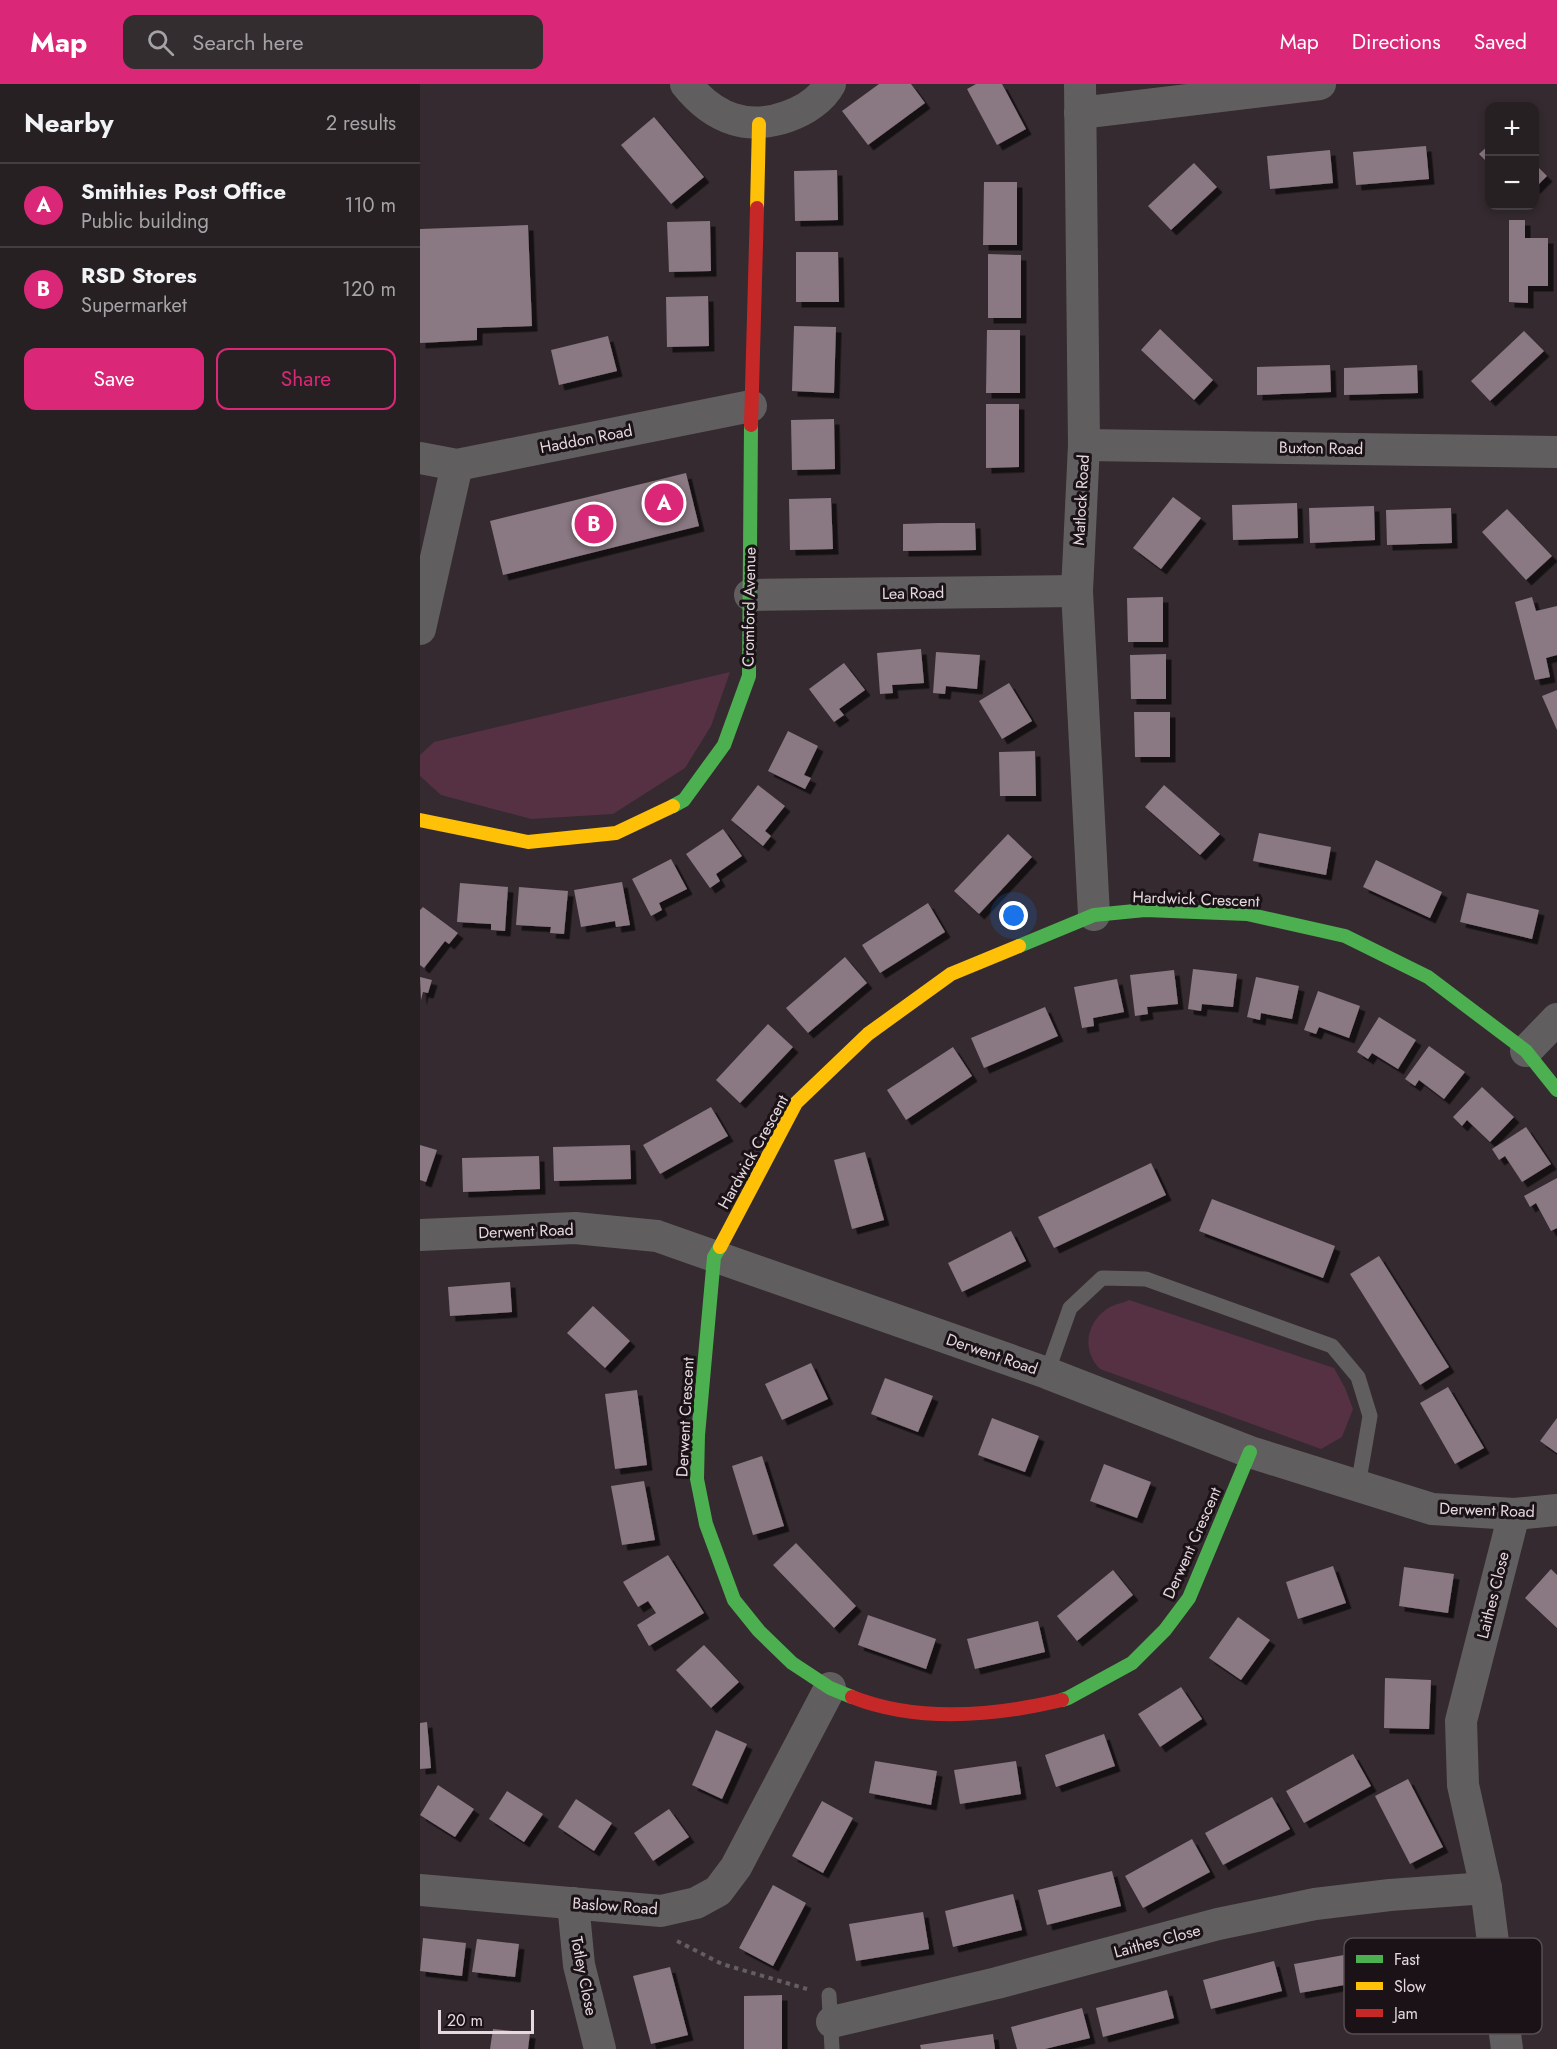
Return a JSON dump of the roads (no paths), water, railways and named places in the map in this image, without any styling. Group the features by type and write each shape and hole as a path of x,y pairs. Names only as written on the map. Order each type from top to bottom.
{"street":[{"path":"686,84 699,101 733,119 759,123 800,113 825,93 830,84"},
{"path":"1080,98 1320,84"},
{"name":"Matlock Road","path":"1080,98 1084,445 1077,591 1094,915"},
{"name":"Cromford Avenue","path":"420,820 528,842 616,833 684,800 724,745 748,676 751,406 759,123"},
{"name":"Haddon Road","path":"420,458 457,465 751,406"},
{"name":"Buxton Road","path":"1084,445 1557,452"},
{"path":"420,629 457,465"},
{"name":"Lea Road","path":"750,595 1077,591"},
{"name":"Hardwick Crescent","path":"714,1257 796,1103 868,1034 951,974 1094,915 1145,910 1247,914 1345,936 1428,977 1526,1051 1557,1090"},
{"path":"1526,1051 1557,1019"},
{"name":"Derwent Road","path":"420,1235 575,1228 657,1236 1047,1373 1250,1452 1432,1509 1514,1514 1557,1510"},
{"name":"Derwent Crescent","path":"714,1257 698,1435 697,1479 706,1524 718,1563 734,1600 759,1631 792,1663 830,1688 868,1703 905,1710 952,1714 993,1713 1068,1698 1132,1663 1165,1630 1189,1598 1250,1452"},
{"name":"Laithes Close","path":"1493,1938 1486,1888 1463,1785 1461,1721 1514,1514"},
{"name":"Baslow Road","path":"420,1890 661,1911 696,1903 718,1891 735,1867 830,1688"},
{"name":"Laithes Close","path":"831,2022 997,1983 1218,1924 1315,1904 1390,1894 1486,1888"},
{"name":"Totley Close","path":"573,1903 579,1965 600,2049"},
{"name":"Laithes Close","path":"1506,2034 1508,2049"}],"lane":[{"path":"1047,1373 1070,1308 1102,1278 1146,1280 1332,1346 1359,1377 1370,1416 1358,1486"}],"place":[{"name":"Smithies Post Office","path":"664,503"},
{"name":"RSD Stores","path":"594,524"}]}
